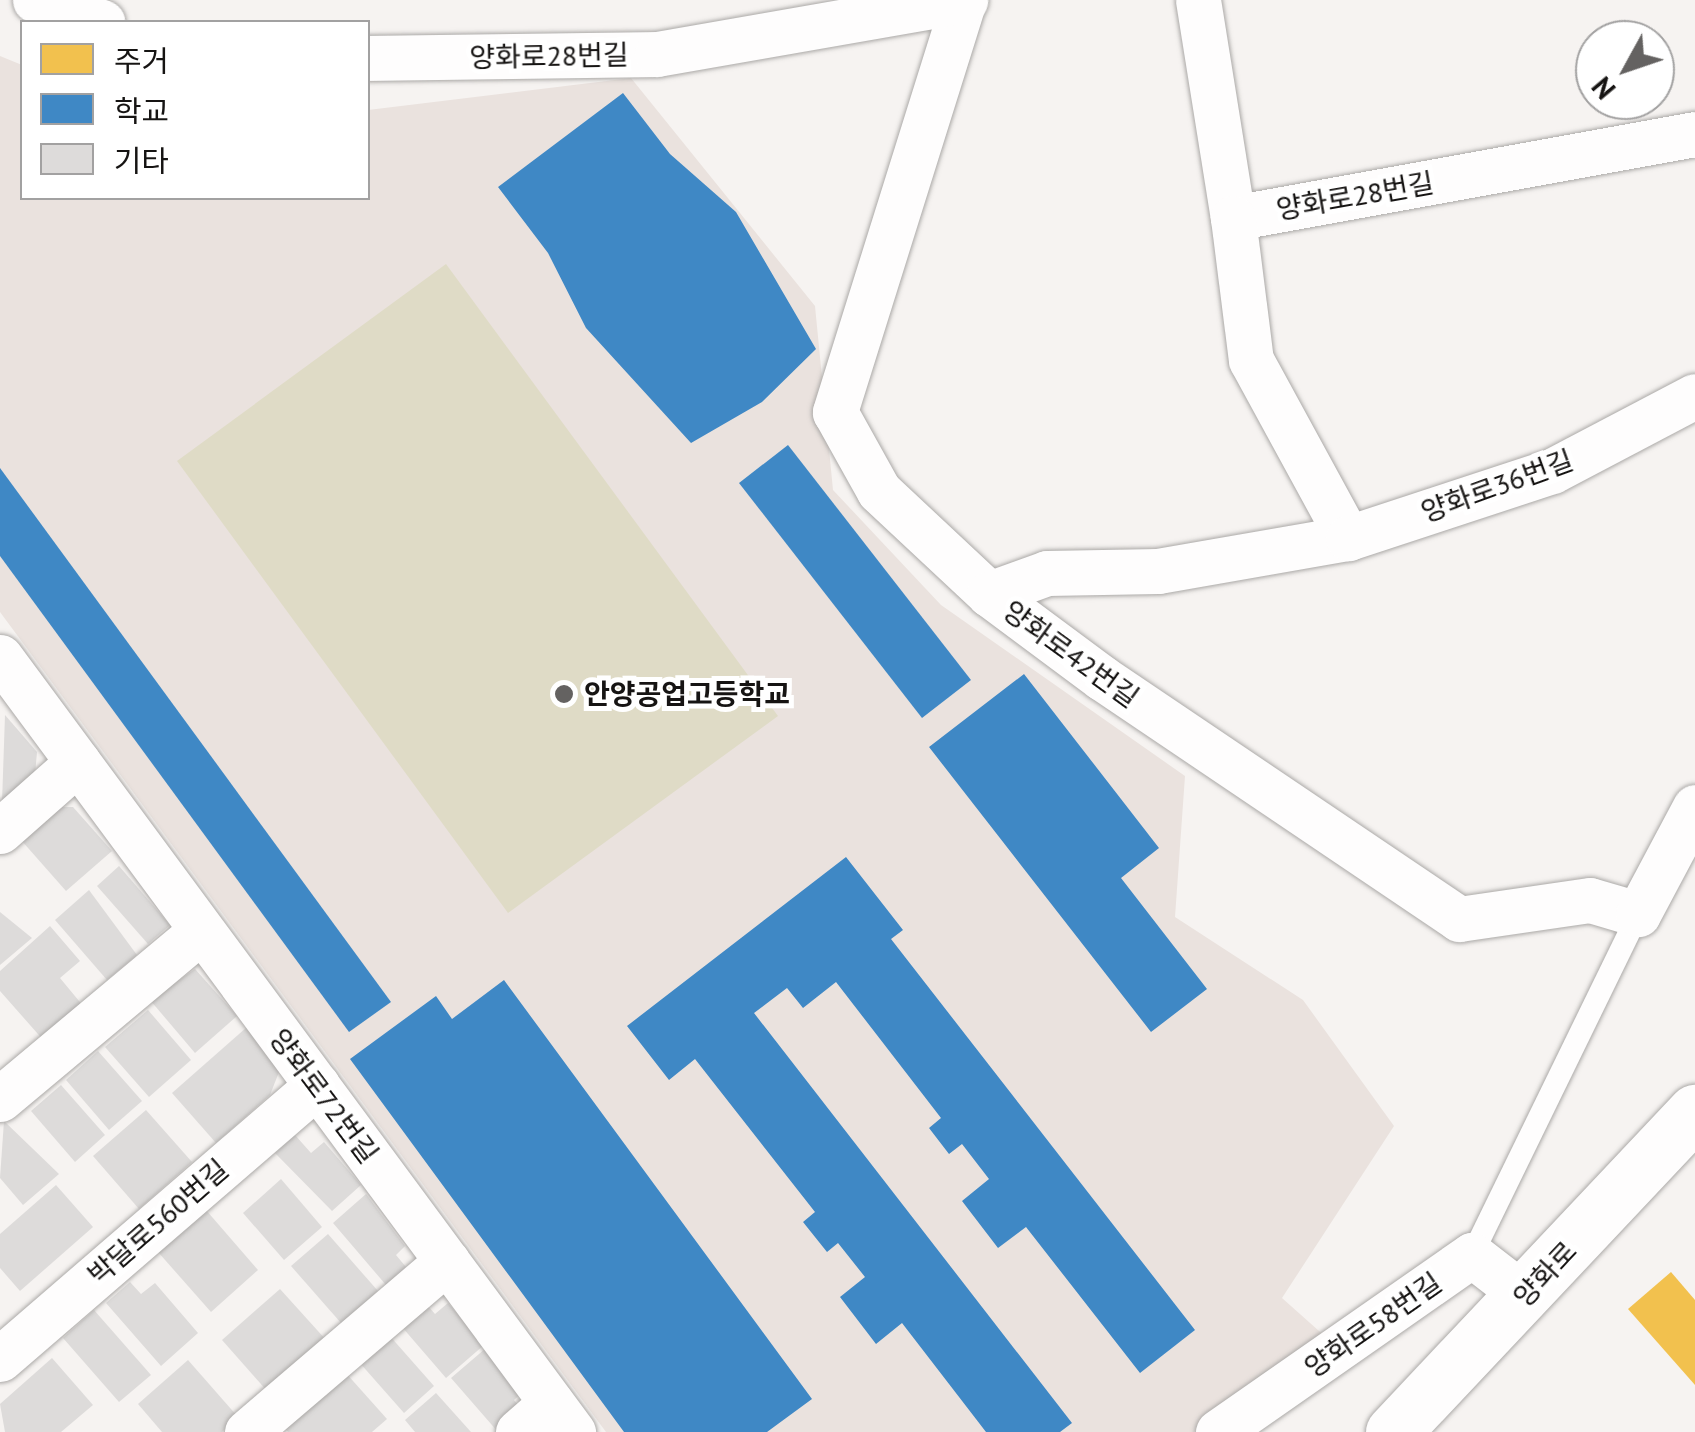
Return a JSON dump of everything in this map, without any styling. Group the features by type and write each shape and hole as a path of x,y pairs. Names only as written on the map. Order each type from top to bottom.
{"street":[{"path":"36,0 96,20"},
{"name":"양화로28번길","path":"370,58 657,54 964,0"},
{"name":"양화로42번길","path":"964,0 835,412 879,491 990,594 1370,867 1459,919 1590,900 1638,914"},
{"path":"1198,0 1252,360 1348,538"},
{"name":"양화로28번길","path":"1232,218 1695,134"},
{"name":"양화로36번길","path":"990,594 1046,573 1158,571 1348,538 1552,471 1695,396"},
{"name":"양화로72번길","path":"0,658 447,1261 547,1422"},
{"path":"0,832 78,762"},
{"path":"1638,914 1695,807"},
{"path":"0,1099 200,932"},
{"name":"박달로560번길","path":"0,1360 317,1085"},
{"name":"양화로","path":"1392,1432 1525,1296 1695,1112"},
{"name":"양화로58번길","path":"1218,1432 1472,1255 1525,1296"},
{"path":"247,1432 447,1261"}],"lane":[{"path":"1472,1255 1638,914"}],"shaded area":[{"name":"안양공업고등학교","path":"0,56 20,64 20,200 370,200 370,110 631,78 815,306 833,490 941,605 1185,776 1175,917 1303,1000 1394,1126 1282,1298 1328,1339 1211,1411 1194,1432 606,1432 0,612"},
{"path":"446,264 778,716 508,913 177,461"}],"building: 주거":[{"path":"1671,1272 1695,1300 1695,1385 1628,1309"}],"building: 학교":[{"path":"623,93 670,154 736,212 816,349 762,402 691,443 586,328 548,253 498,187"},
{"path":"788,445 971,680 922,718 739,483"},
{"path":"0,468 391,1002 349,1032 0,556"},
{"path":"1024,674 1159,848 1121,878 1207,989 1151,1032 929,747"},
{"path":"846,857 903,930 891,939 1195,1330 1140,1373 1026,1227 998,1248 962,1201 989,1179 962,1144 949,1154 929,1128 941,1118 836,982 803,1008 787,988 754,1013 1072,1423 1060,1432 986,1432 902,1323 876,1344 840,1297 865,1277 838,1243 827,1252 803,1222 815,1212 695,1059 669,1080 627,1026"},
{"path":"504,980 812,1399 767,1432 624,1432 350,1059 436,996 452,1019"}],"building: 기타":[{"path":"5,715 37,752 35,775 2,803"},
{"path":"59,807 73,807 112,851 66,891 21,840"},
{"path":"119,866 170,925 148,944 97,886"},
{"path":"89,890 137,955 107,980 55,920"},
{"path":"0,912 32,938 0,965"},
{"path":"50,926 80,961 60,978 84,1007 45,1042 0,991 0,971"},
{"path":"195,969 237,1016 195,1053 150,1000"},
{"path":"148,1010 191,1060 149,1097 105,1047"},
{"path":"247,1027 281,1067 270,1095 216,1143 172,1093"},
{"path":"98,1051 142,1101 109,1130 66,1080"},
{"path":"61,1085 105,1135 75,1162 31,1111"},
{"path":"146,1110 192,1162 139,1209 93,1156"},
{"path":"4,1121 59,1174 23,1205 0,1178"},
{"path":"295,1135 311,1153 324,1142 361,1185 332,1211 275,1153"},
{"path":"281,1179 322,1227 284,1260 243,1213"},
{"path":"56,1185 93,1227 20,1291 0,1268 0,1234"},
{"path":"366,1194 405,1246 396,1255 406,1267 386,1285 333,1223"},
{"path":"206,1210 258,1270 211,1312 158,1252"},
{"path":"328,1234 378,1291 341,1323 291,1266"},
{"path":"130,1282 141,1294 155,1283 198,1333 161,1366 106,1303"},
{"path":"280,1289 327,1341 268,1392 222,1340"},
{"path":"448,1303 484,1345 446,1378 402,1327 427,1305 435,1314"},
{"path":"94,1310 151,1375 119,1402 63,1338"},
{"path":"389,1335 434,1386 404,1413 359,1362"},
{"path":"486,1348 524,1391 514,1400 523,1411 498,1432 451,1378"},
{"path":"52,1358 93,1405 61,1432 5,1432 0,1404"},
{"path":"188,1360 238,1417 222,1432 162,1432 138,1404"},
{"path":"345,1372 387,1419 372,1432 288,1432 283,1426"},
{"path":"436,1393 471,1432 415,1432 405,1420"}],"place":[{"name":"안양공업고등학교","path":"564,694"}]}
